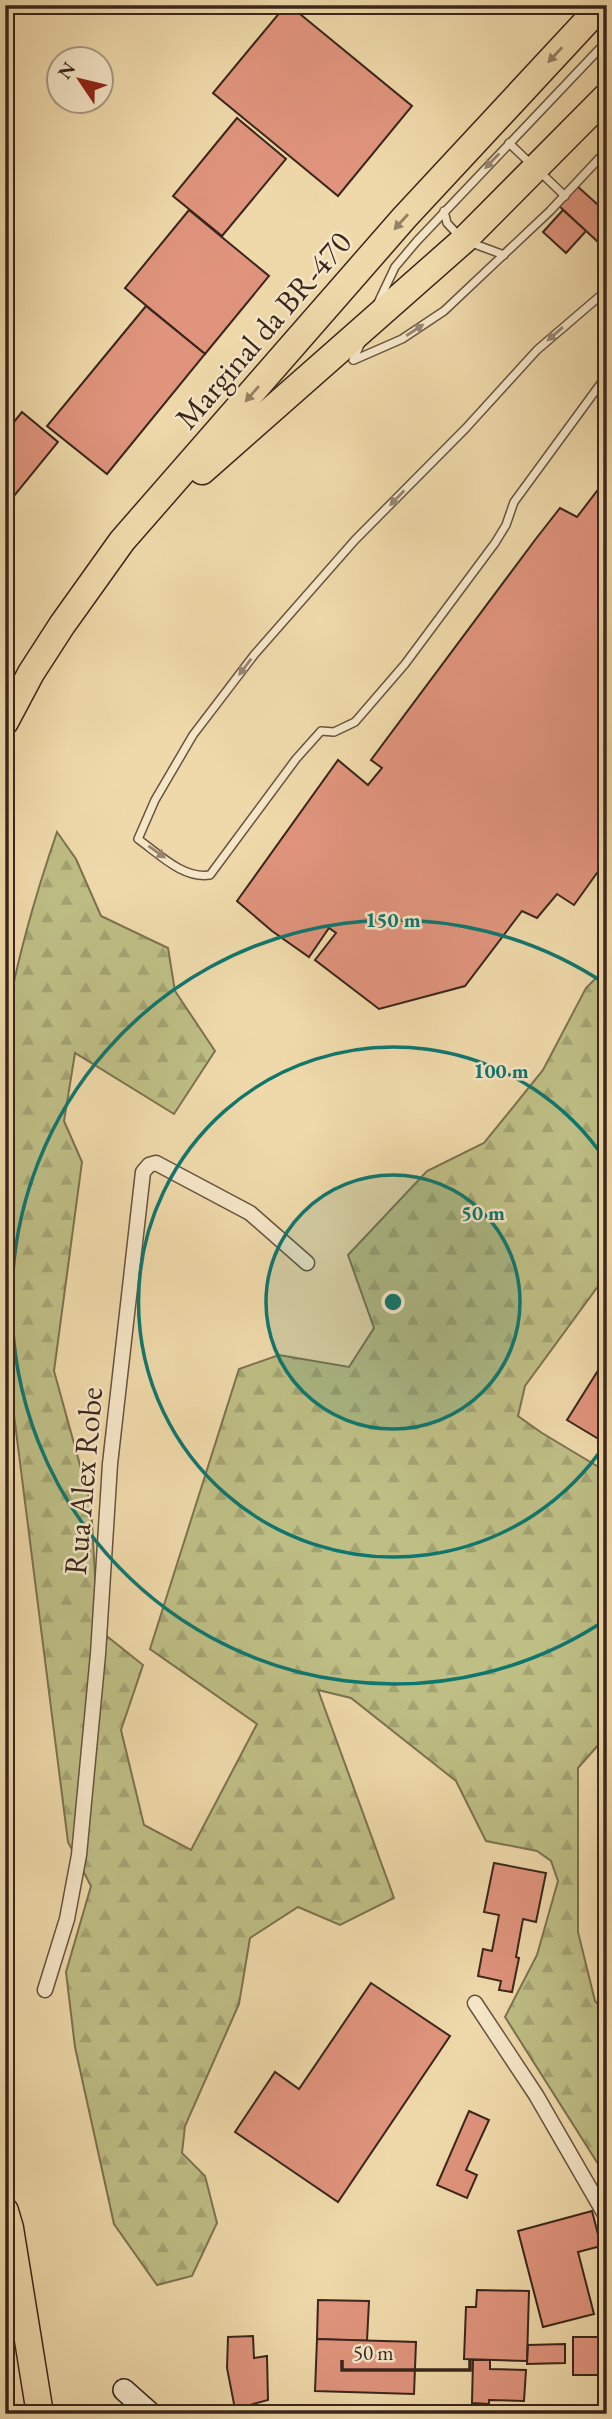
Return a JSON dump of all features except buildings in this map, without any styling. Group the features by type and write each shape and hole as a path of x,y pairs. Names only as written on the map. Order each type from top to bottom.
{"highway":[{"name":"Marginal da BR-470","path":"5,722 31,673 62,625 122,541 386,239 602,5"},
{"path":"122,541 464,240 607,96"},
{"path":"5,2191 21,2308 40,2414"}],"street":[{"name":"Rua Alex Robe","path":"45,1990 67,1919 79,1856 110,1464 143,1172 149,1165 156,1163 250,1213 307,1263"},
{"path":"475,2003 537,2095 607,2218"},
{"path":"124,2390 151,2414"}],"lane":[{"path":"607,41 444,211 395,267 382,291 354,360 401,339 444,312 565,196 607,150"},
{"path":"509,143 565,196"},
{"path":"444,211 453,232 464,240 504,255"},
{"path":"607,290 537,350 466,428 355,540 270,636 192,735 155,800 138,839 187,873 198,877 210,875 296,759 321,731 334,733 355,722 405,664 495,543 506,525 514,502 607,375"}],"green space":[{"path":"57,832 76,859 101,916 168,948 175,991 215,1051 174,1114 75,1053 64,1121 82,1162 54,1371 91,1505 98,1629 143,1665 121,1730 144,1825 191,1850 257,1724 150,1649 239,1369 279,1355 349,1367 374,1328 348,1255 427,1171 484,1143 543,1070 586,988 607,967 607,1274 525,1386 518,1416 607,1472 607,1735 578,1768 578,1932 595,2001 607,2014 607,2178 505,2017 537,1955 558,1881 551,1861 537,1851 486,1841 456,1781 351,1698 318,1690 394,1898 340,1925 298,1907 250,1938 239,2004 185,2126 182,2153 205,2176 217,2223 192,2276 157,2285 114,2224 75,2047 66,1972 91,1886 68,1842 5,1344 5,1028 27,929"}]}
